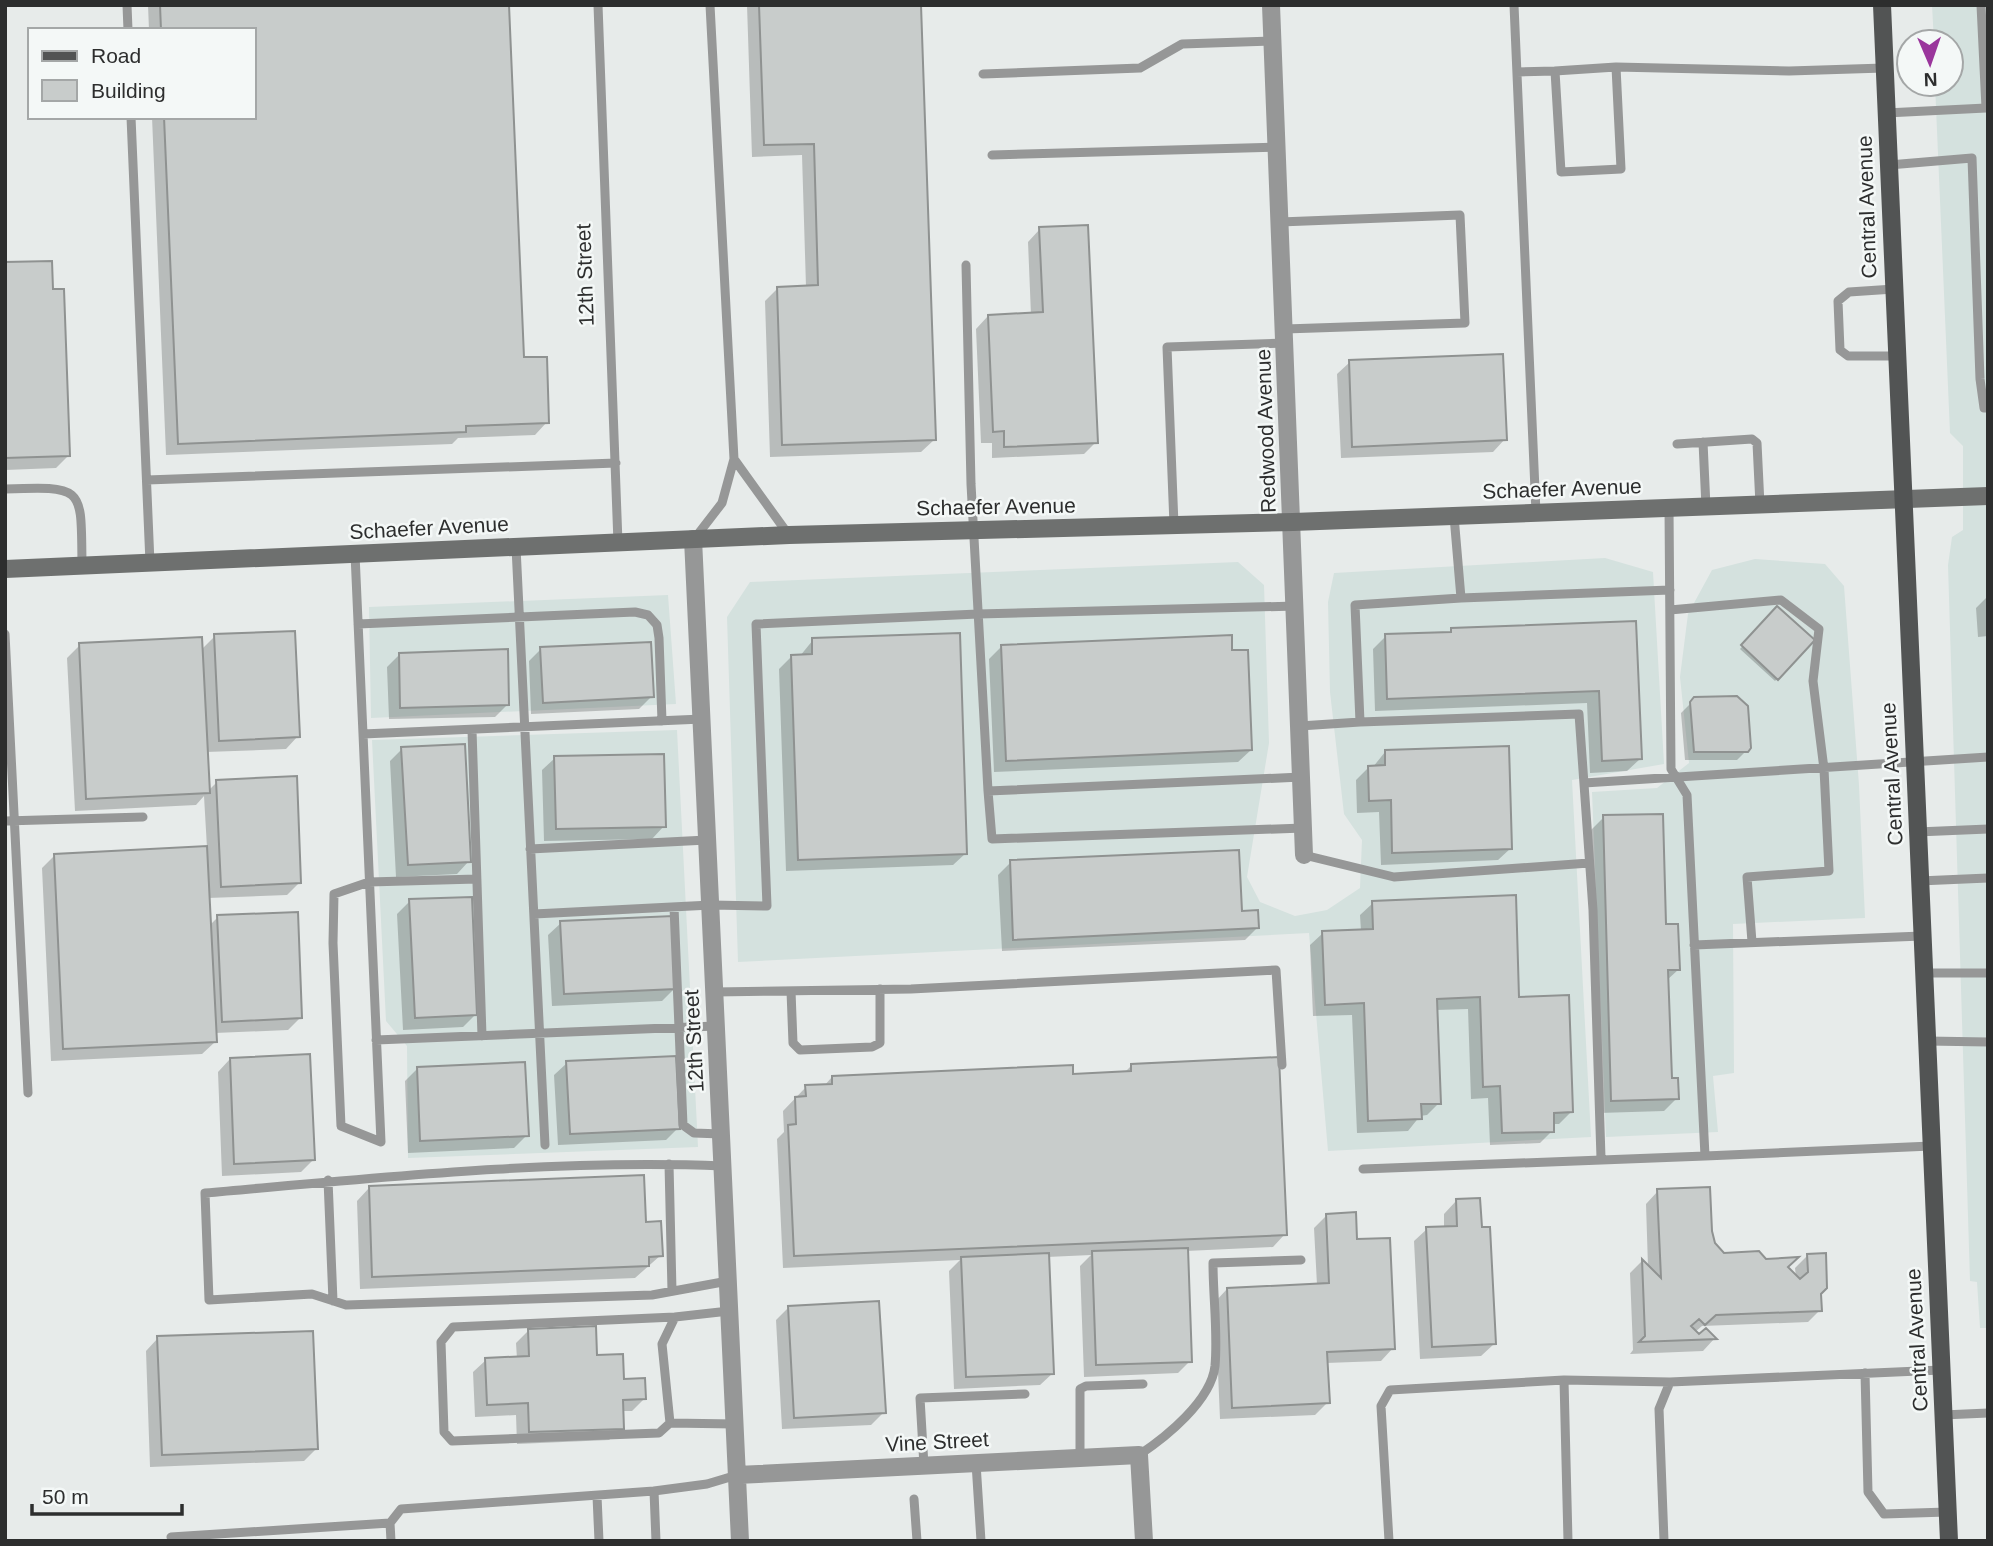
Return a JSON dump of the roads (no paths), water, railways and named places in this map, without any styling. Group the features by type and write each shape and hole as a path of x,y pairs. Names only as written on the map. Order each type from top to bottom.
{"main road":[{"name":"Central Avenue","path":"1882,5 1949,1541"}],"street":[{"name":"Redwood Avenue","path":"1271,5 1304,855"},
{"name":"Schaefer Avenue","path":"5,569 789,535 1293,522 1988,496"},
{"name":"12th Street","path":"693,539 740,1541"},
{"name":"Vine Street","path":"737,1475 1139,1455"},
{"path":"1139,1455 1144,1541"}],"lane":[{"path":"127,5 128,28"},
{"name":"12th Street","path":"598,5 618,543"},
{"path":"693,539 722,503 734,459 710,5"},
{"path":"1514,5 1536,513"},
{"path":"1886,113 1987,108 1981,5"},
{"path":"983,74 1140,68 1182,44 1273,41"},
{"path":"1517,72 1616,67 1788,71 1884,68"},
{"path":"1555,71 1561,172 1621,169 1616,67"},
{"path":"131,119 150,563"},
{"path":"992,155 1277,147"},
{"path":"1888,165 1972,158 1980,379 1984,408 1988,408"},
{"path":"1174,525 1167,347 1465,323 1460,215 1280,222"},
{"path":"966,265 974,530 992,839 1303,828"},
{"path":"1894,289 1849,292 1838,302 1839,338 1840,350 1848,356 1896,356"},
{"path":"1678,444 1752,439 1757,443 1760,505"},
{"path":"1703,442 1706,507"},
{"path":"734,459 789,535"},
{"path":"147,480 615,463"},
{"path":"5,489 57,487 70,492 78,502 81,516 82,566"},
{"path":"1669,508 1671,769 1687,795 1705,1156"},
{"path":"1454,516 1461,598"},
{"path":"516,547 545,1145"},
{"path":"355,554 369,882 381,1142 341,1126 333,943 334,894 369,882 477,879"},
{"path":"1360,722 1355,605 1670,590"},
{"path":"1670,610 1781,600 1819,629 1813,681 1824,769 1829,871 1747,877 1752,942"},
{"path":"534,914 710,905 767,906 756,624 978,614 1296,606"},
{"path":"358,624 635,612 648,615 657,625 659,638 662,721"},
{"path":"5,634 10,821 29,1093"},
{"path":"1300,726 1579,714 1589,863 1601,1158"},
{"path":"363,734 702,719"},
{"path":"472,730 482,1035"},
{"path":"1584,783 1988,757"},
{"path":"988,791 1301,777"},
{"path":"10,821 144,817"},
{"path":"1917,832 1988,829"},
{"path":"530,849 707,840"},
{"path":"1304,855 1394,877 1589,863"},
{"path":"1919,881 1988,878"},
{"path":"674,907 683,1125 694,1133 721,1134"},
{"path":"1694,944 1922,936"},
{"path":"714,992 880,989 1276,970 1282,1065"},
{"path":"1923,972 1988,973"},
{"path":"791,991 793,1043 800,1050 872,1047 880,1043 880,989"},
{"path":"376,1040 716,1026"},
{"path":"1926,1041 1988,1041"},
{"path":"1363,1169 1931,1146"},
{"path":"668,1164 672,1291"},
{"path":"723,1166 668,1164 328,1181 205,1194 209,1300 312,1294 333,1301 358,1304 652,1295 728,1281"},
{"path":"328,1181 333,1301"},
{"path":"1139,1455 1171,1434 1209,1385 1215,1368 1213,1263 1301,1260"},
{"path":"729,1311 675,1317 453,1327 441,1342 444,1432 452,1441 659,1433 670,1423 735,1424"},
{"path":"670,1423 662,1344 675,1317"},
{"path":"1388,1541 1381,1406 1390,1390 1564,1380 1670,1382 1941,1370"},
{"path":"1865,1373 1868,1492 1884,1514 1947,1512"},
{"path":"1564,1380 1568,1541"},
{"path":"1664,1541 1659,1409 1670,1382"},
{"path":"1080,1457 1080,1390 1086,1386 1143,1384"},
{"path":"923,1465 920,1398 1024,1394"},
{"path":"1943,1415 1988,1413"},
{"path":"976,1463 981,1541"},
{"path":"391,1541 390,1523 401,1509 654,1491 707,1484 737,1475"},
{"path":"654,1491 656,1541"},
{"path":"597,1496 599,1541"},
{"path":"914,1499 917,1541"},
{"path":"172,1541 171,1537 390,1523"}]}
